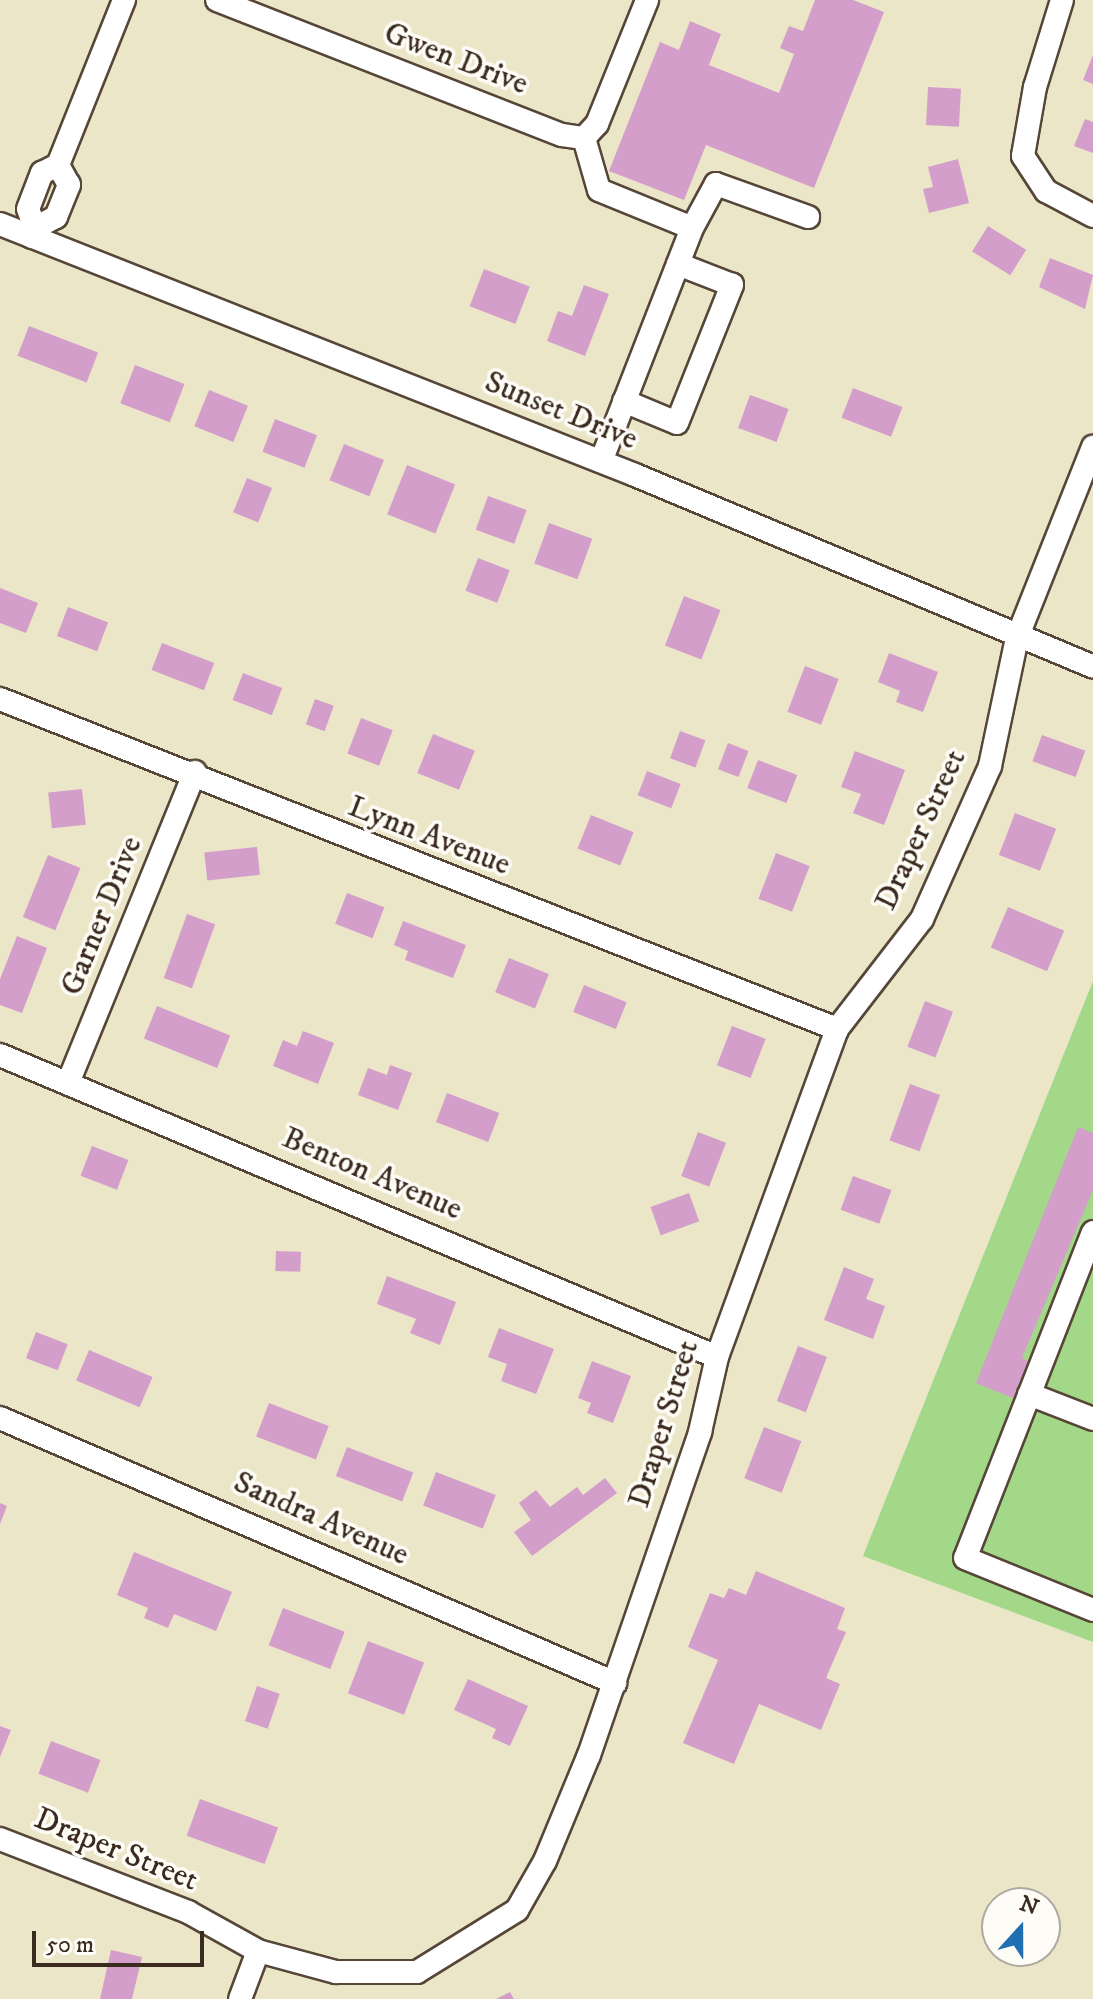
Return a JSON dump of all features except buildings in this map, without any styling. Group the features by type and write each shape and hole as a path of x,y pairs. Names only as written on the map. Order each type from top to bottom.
{"street":[{"path":"34,232 28,209 42,173 58,165 124,0"},
{"name":"Gwen Drive","path":"217,0 562,135 584,138"},
{"path":"1062,0 1035,87 1023,156 1046,191 1093,216"},
{"path":"644,1 597,124 584,138 599,190 692,228"},
{"path":"601,461 692,228 716,184 808,217"},
{"name":"Sunset Drive","path":"0,224 34,232 601,461 1017,638 1093,667"},
{"path":"624,401 677,423 732,285 678,264"},
{"name":"Draper Street","path":"0,1839 188,1912 258,1951 336,1972 417,1972 517,1910 545,1861 615,1683 700,1432 717,1357 837,1029 922,919 990,766 1017,638 1093,447"},
{"name":"Lynn Avenue","path":"0,699 195,772 326,830 837,1029"},
{"name":"Garner Drive","path":"68,1083 195,772"},
{"name":"Benton Avenue","path":"0,1055 717,1357"},
{"path":"1093,1232 965,1558 1093,1610"},
{"path":"1029,1394 1093,1419"},
{"name":"Sandra Avenue","path":"0,1418 146,1477 615,1683"},
{"path":"240,1999 258,1951"}],"green space":[{"path":"1093,981 1093,1642 863,1556"}]}
